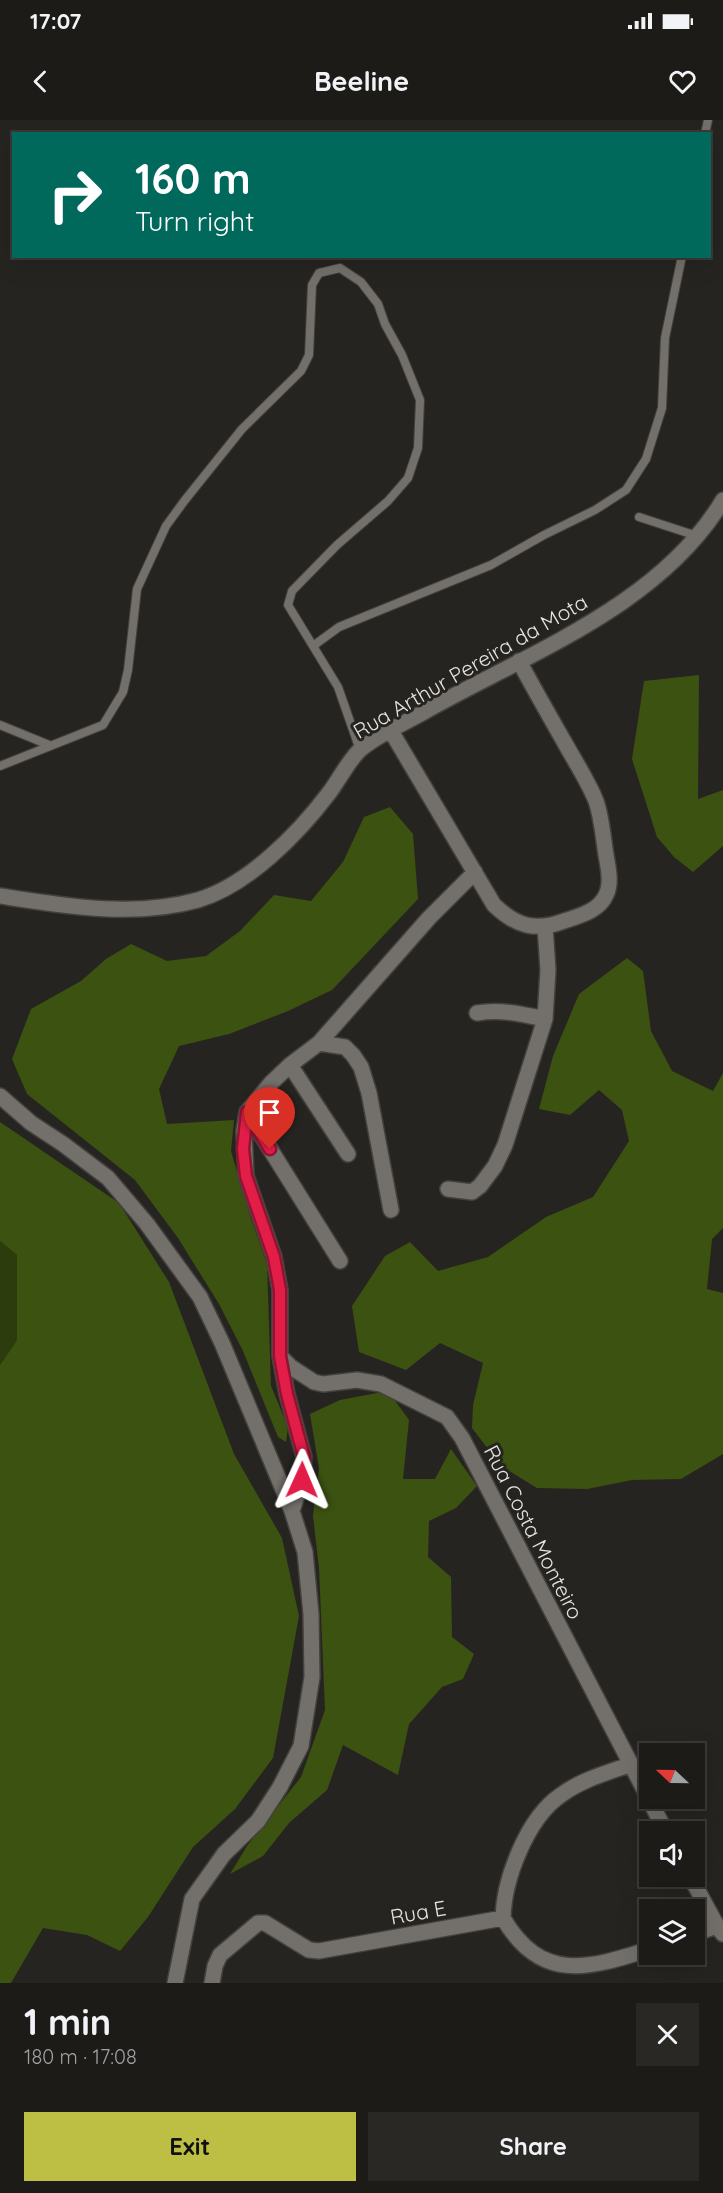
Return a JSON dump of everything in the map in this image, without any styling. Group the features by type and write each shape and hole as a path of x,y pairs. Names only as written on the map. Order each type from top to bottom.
{"street":[{"name":"Rua Arthur Pereira da Mota","path":"0,896 123,910 155,908 208,896 227,888 270,857 296,831 328,794 360,750 618,606 666,567 698,536 723,500"},
{"path":"391,731 494,905 507,917 530,926 545,926 577,916 598,906 606,896 609,871 596,803 584,777 519,661"},
{"path":"292,1511 302,1480 304,1457 287,1394 280,1356 280,1290 276,1268 246,1176 243,1149 247,1112 271,1083 319,1043 422,926 475,872"},
{"path":"448,1189 472,1192 487,1178 495,1166 513,1121 545,1019 548,970 545,926"},
{"path":"477,1013 491,1010 506,1011 545,1019"},
{"path":"319,1043 345,1047 361,1067 369,1093 392,1210"},
{"path":"290,1065 348,1154"},
{"path":"0,1096 31,1123 108,1178 170,1254 205,1307 292,1511 305,1552 311,1614 312,1677 301,1746 280,1787 258,1821 224,1854 192,1899 175,1983"},
{"path":"247,1112 340,1261"},
{"name":"Rua Costa Monteiro","path":"280,1356 291,1367 314,1382 323,1384 370,1381 447,1417 462,1438 660,1821"},
{"path":"629,1765 585,1781 560,1795 541,1813 526,1838 513,1871 504,1897 502,1918 511,1934 533,1955 546,1963 560,1967 578,1968 594,1965 639,1952"},
{"path":"696,1887 720,1930 705,1932"},
{"name":"Rua E","path":"213,1983 220,1954 258,1923 265,1923 309,1950 319,1951 502,1918"}],"lane":[{"path":"313,646 339,627 491,565 595,510 626,490 646,459 662,408 666,338 682,258"},
{"path":"0,766 103,725 123,692 128,670 137,589 166,526 242,429 301,371 309,355 312,285 319,273 340,268 361,282 378,303 385,324 402,355 420,400 418,448 408,478 388,501 337,545 292,591 288,605 338,687 360,750"},
{"path":"639,517 698,536"},
{"path":"0,725 49,745"}],"green space":[{"path":"699,675 698,799 723,790 723,846 693,872 674,857 657,837 632,759 644,681"},
{"path":"390,807 413,834 418,899 332,990 288,1011 229,1034 179,1046 159,1089 167,1124 234,1120 231,1151 267,1264 271,1386 288,1427 286,1442 278,1437 243,1351 219,1304 178,1238 135,1180 27,1094 12,1059 31,1009 81,981 106,959 131,944 167,961 206,956 240,931 274,895 311,901 343,862 364,817"},
{"path":"627,958 643,971 651,1031 672,1071 713,1091 723,1073 723,1228 712,1239 707,1289 723,1293 723,1454 681,1479 632,1480 587,1489 537,1488 501,1466 472,1428 473,1405 483,1363 440,1343 406,1370 359,1352 352,1306 385,1256 410,1242 438,1271 488,1257 546,1217 593,1197 629,1141 622,1110 599,1090 570,1115 539,1109 553,1056 579,994"},
{"path":"0,1122 119,1203 169,1282 234,1454 282,1538 299,1616 273,1758 235,1809 193,1847 148,1917 120,1951 87,1935 43,1928 11,1983 0,1983 0,1365 17,1340 17,1255 0,1241"},
{"path":"0,1241 17,1255 17,1340 0,1365"},
{"path":"388,1391 409,1420 403,1479 435,1479 451,1449 477,1486 456,1508 429,1521 428,1557 451,1577 452,1637 474,1654 463,1679 442,1687 409,1724 398,1775 343,1745 327,1790 289,1823 263,1856 230,1874 247,1846 301,1777 325,1710 319,1568 313,1516 319,1468 310,1414 340,1400"}],"route":[{"path":"270,1149 247,1112 243,1149 246,1176 274,1257 280,1290 280,1356 287,1394 304,1457 302,1480"}]}
